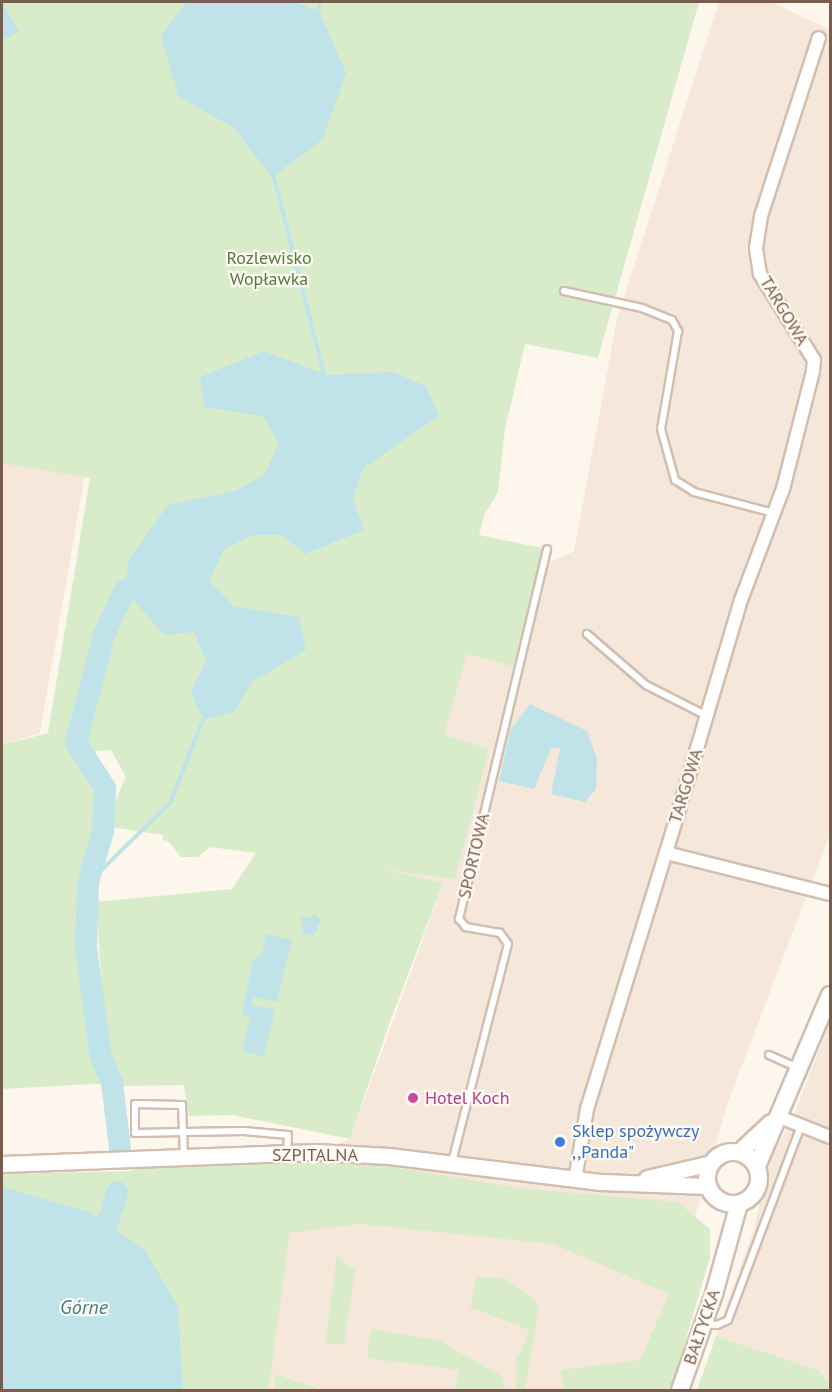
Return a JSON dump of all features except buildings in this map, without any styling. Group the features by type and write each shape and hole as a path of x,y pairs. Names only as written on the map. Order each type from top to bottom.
{"main road":[{"path":"775,1118 740,1152 724,1153 711,1163 707,1186 731,1203 757,1189 756,1166 775,1118 801,1069 831,995"},
{"path":"740,1152 756,1166"},
{"name":"BAŁTYCKA","path":"680,1390 723,1264 731,1203"}],"street":[{"name":"TARGOWA","path":"575,1180 587,1109 708,716 741,600 774,514 806,406 814,360 760,274 756,248 761,216 819,38"},
{"path":"666,853 831,894"},
{"path":"775,1118 831,1137"},
{"name":"SZPITALNA","path":"2,1164 287,1154 389,1156 451,1166 575,1180 707,1186"},
{"name":"SZPITALNA","path":"627,1183 711,1163"}],"lane":[{"path":"564,291 642,308 672,320 678,331 661,429 675,480 694,492 774,514"},
{"name":"SPORTOWA","path":"451,1166 508,944 500,933 466,927 459,919 547,549"},
{"path":"587,634 646,685 708,716"},
{"path":"769,1055 801,1069"},
{"path":"184,1158 183,1132 182,1105 135,1104 135,1133 183,1132 288,1134 287,1154"},
{"path":"704,1324 717,1325 728,1320 801,1126"}],"shaded area":[{"path":"719,2 772,2 830,30 830,834 727,1105 646,1390 261,1390 284,1162 350,1139 443,884 261,845 332,667 574,551 617,319"},
{"path":"2,413 92,434 40,733 2,745"},
{"path":"830,1020 830,1384 818,1370 716,1336 754,1229 770,1160 795,1113"}],"green space":[{"name":"Rozlewisko Wopławka","path":"2,2 699,2 598,358 525,344 505,429 498,492 484,516 479,535 547,549 513,666 467,654 444,735 489,749 455,879 380,869 443,883 389,1024 350,1139 233,1115 189,1116 184,1085 121,1086 106,1049 96,902 232,889 256,853 210,847 198,857 181,857 168,841 163,840 163,835 104,826 126,777 111,750 82,752 105,788 103,831 88,883 86,946 100,1053 112,1083 2,1089 2,745 48,733 90,478 2,463"},
{"path":"280,1154 375,1164 519,1188 677,1202 710,1229 710,1257 671,1390 564,1390 561,1370 640,1360 669,1294 553,1244 360,1224 290,1233 268,1390 2,1390 2,1174 133,1171 131,1165"},
{"path":"337,1256 355,1270 344,1345 325,1343"},
{"path":"477,1277 505,1278 539,1304 525,1390 516,1390 516,1354 520,1354 529,1330 470,1307"},
{"path":"371,1329 440,1341 503,1377 504,1390 455,1390 460,1370 367,1358"},
{"path":"716,1336 818,1370 830,1384 830,1390 697,1390"},
{"path":"276,1374 319,1389 274,1390"}],"water":[{"path":"2,2 19,32 2,40"},
{"path":"186,2 296,2 319,11 346,73 323,139 272,177 234,128 178,96 161,36"},
{"path":"264,351 327,375 393,372 426,386 439,416 363,468 353,499 364,530 305,554 282,535 253,535 224,549 209,581 233,606 299,617 306,650 252,682 234,712 203,720 191,692 206,661 194,632 164,635 125,590 129,559 168,505 235,491 264,475 279,444 263,416 204,407 200,377"},
{"path":"530,704 587,731 597,759 596,789 585,802 551,794 560,748 551,748 534,789 499,781 510,731"},
{"path":"315,914 321,921 313,936 303,934 301,917 310,918"},
{"path":"266,934 292,940 277,1002 254,997 252,1005 275,1010 264,1057 242,1051 250,1017 242,1014 253,960 262,954"},
{"name":"Górne","path":"2,1187 89,1212 145,1250 178,1307 183,1390 2,1390"}],"waterway":[{"path":"318,16 320,2"},
{"path":"273,173 325,379"},
{"path":"120,1148 112,1083 100,1053 86,946 88,883 103,831 105,788 76,743 104,635 125,590"},
{"path":"88,883 170,803 204,717"},
{"path":"113,1206 117,1193"},
{"path":"107,1225 109,1218"}],"place":[{"name":"Hotel Koch","path":"413,1098"},
{"name":"Sklep spożywczy ,,Panda\"","path":"560,1142"}]}
